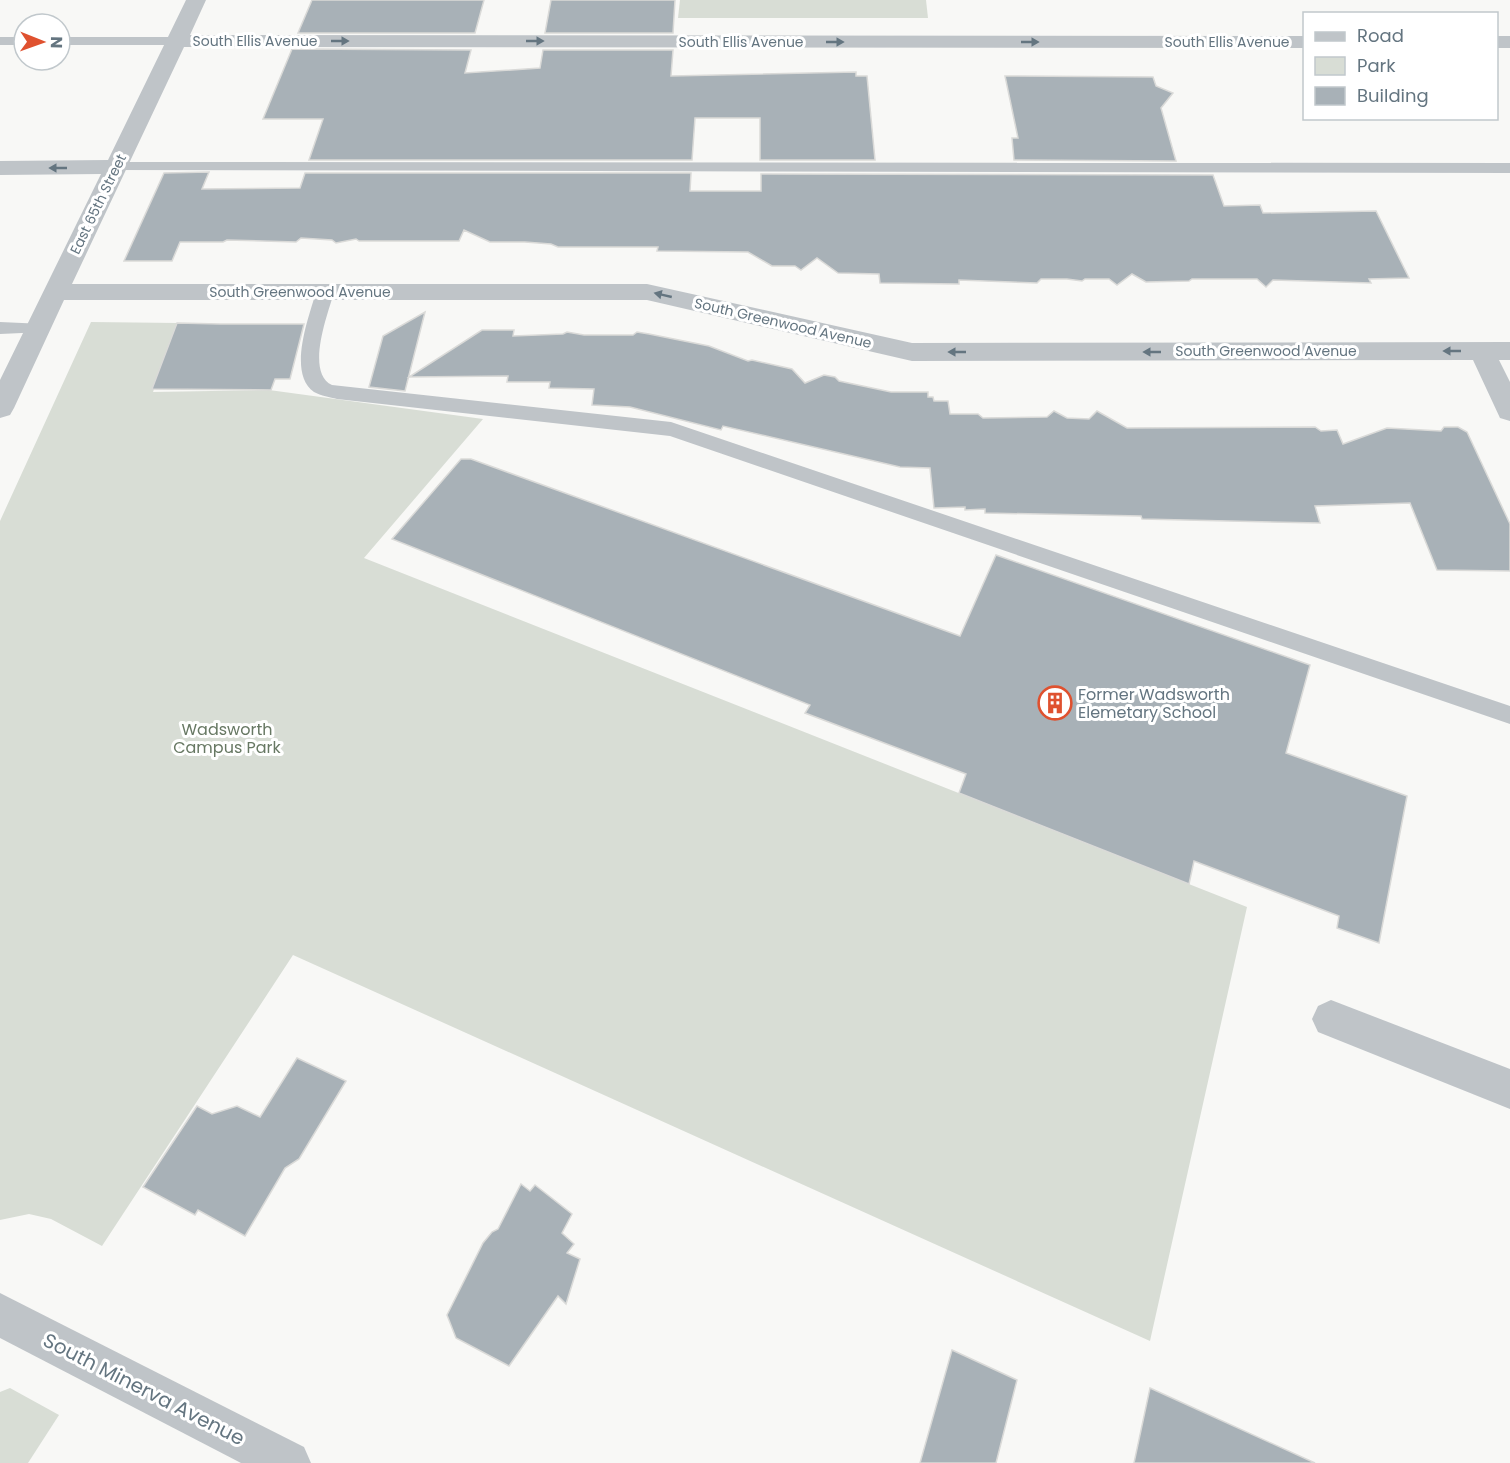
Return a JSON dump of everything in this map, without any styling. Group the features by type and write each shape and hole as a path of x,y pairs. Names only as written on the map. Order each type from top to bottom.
{"street":[{"name":"East 65th Street","path":"0,408 196,0"},
{"name":"South Ellis Avenue","path":"177,41 1303,42"},
{"path":"0,168 116,167"},
{"name":"South Greenwood Avenue","path":"56,292 647,292 912,352 1510,351"},
{"path":"1482,351 1510,411"},
{"path":"1330,1019 1510,1089"},
{"name":"South Minerva Avenue","path":"0,1315 288,1463"}],"lane":[{"path":"72,41 177,41"},
{"path":"116,167 1510,168"},
{"path":"326,292 310,363 312,376 318,386 337,393 671,429 1510,715"},
{"path":"0,328 38,328"}],"green space":[{"path":"680,0 926,0 928,18 678,18"},
{"name":"Wadsworth Campus Park","path":"91,322 178,323 153,392 269,390 483,419 364,558 1247,907 1150,1341 293,955 102,1246 51,1219 29,1214 0,1220 0,521"},
{"path":"10,1388 59,1415 28,1463 0,1463 0,1392"}],"building":[{"path":"312,0 484,0 475,33 298,33"},
{"path":"551,0 675,0 673,33 545,33"},
{"path":"292,49 471,50 465,73 540,68 543,50 673,50 671,76 856,72 856,76 867,76 875,160 760,160 760,118 695,118 692,160 309,160 323,119 263,119"},
{"path":"1005,76 1153,77 1156,86 1173,93 1161,108 1176,161 1014,160 1012,138 1018,138"},
{"path":"209,172 202,189 300,188 305,173 691,173 690,191 761,191 761,174 1213,175 1224,206 1260,205 1263,213 1376,211 1409,278 1369,279 1371,283 1273,280 1266,287 1257,279 1146,282 1132,274 1117,285 1109,279 1082,281 1041,279 1037,283 959,280 959,284 880,283 879,274 838,273 817,258 801,270 795,266 772,266 748,252 657,251 658,247 558,247 551,244 525,242 490,242 464,230 459,241 359,241 356,239 336,243 332,240 301,238 296,242 227,240 223,242 180,242 172,261 124,261 164,173"},
{"path":"425,312 405,391 369,387 383,336"},
{"path":"177,323 304,324 290,379 275,379 271,390 152,389"},
{"path":"482,330 514,330 513,336 567,332 584,335 633,335 637,332 649,334 709,346 748,361 792,369 805,383 824,375 835,377 839,381 891,392 928,392 928,397 933,397 934,401 948,401 950,414 978,414 983,418 1047,417 1054,411 1067,418 1089,419 1097,411 1127,428 1315,427 1321,431 1337,430 1343,444 1387,428 1441,431 1444,427 1458,427 1467,432 1510,524 1510,571 1437,570 1410,503 1315,506 1320,523 985,513 985,509 965,510 965,507 934,508 930,468 900,467 723,426 721,430 630,407 592,405 594,389 549,388 550,382 507,382 508,376 409,377"},
{"name":"Former Wadsworth Elemetary School","path":"461,459 471,459 960,636 996,555 1310,665 1286,753 1407,796 1379,943 1337,928 1339,916 1194,861 1189,884 959,793 966,774 805,713 810,705 392,539"},
{"path":"297,1058 346,1081 299,1159 285,1168 245,1236 198,1210 195,1215 143,1187 197,1106 212,1114 237,1106 260,1117"},
{"path":"521,1184 530,1191 535,1185 572,1214 562,1233 574,1244 567,1253 580,1259 566,1304 558,1296 509,1366 456,1338 447,1315 483,1243 492,1232 498,1229"},
{"path":"952,1350 1017,1380 996,1463 920,1463"},
{"path":"1150,1388 1315,1463 1134,1463"}],"place":[{"name":"Former Wadsworth Elemetary School","path":"1055,703"}]}
